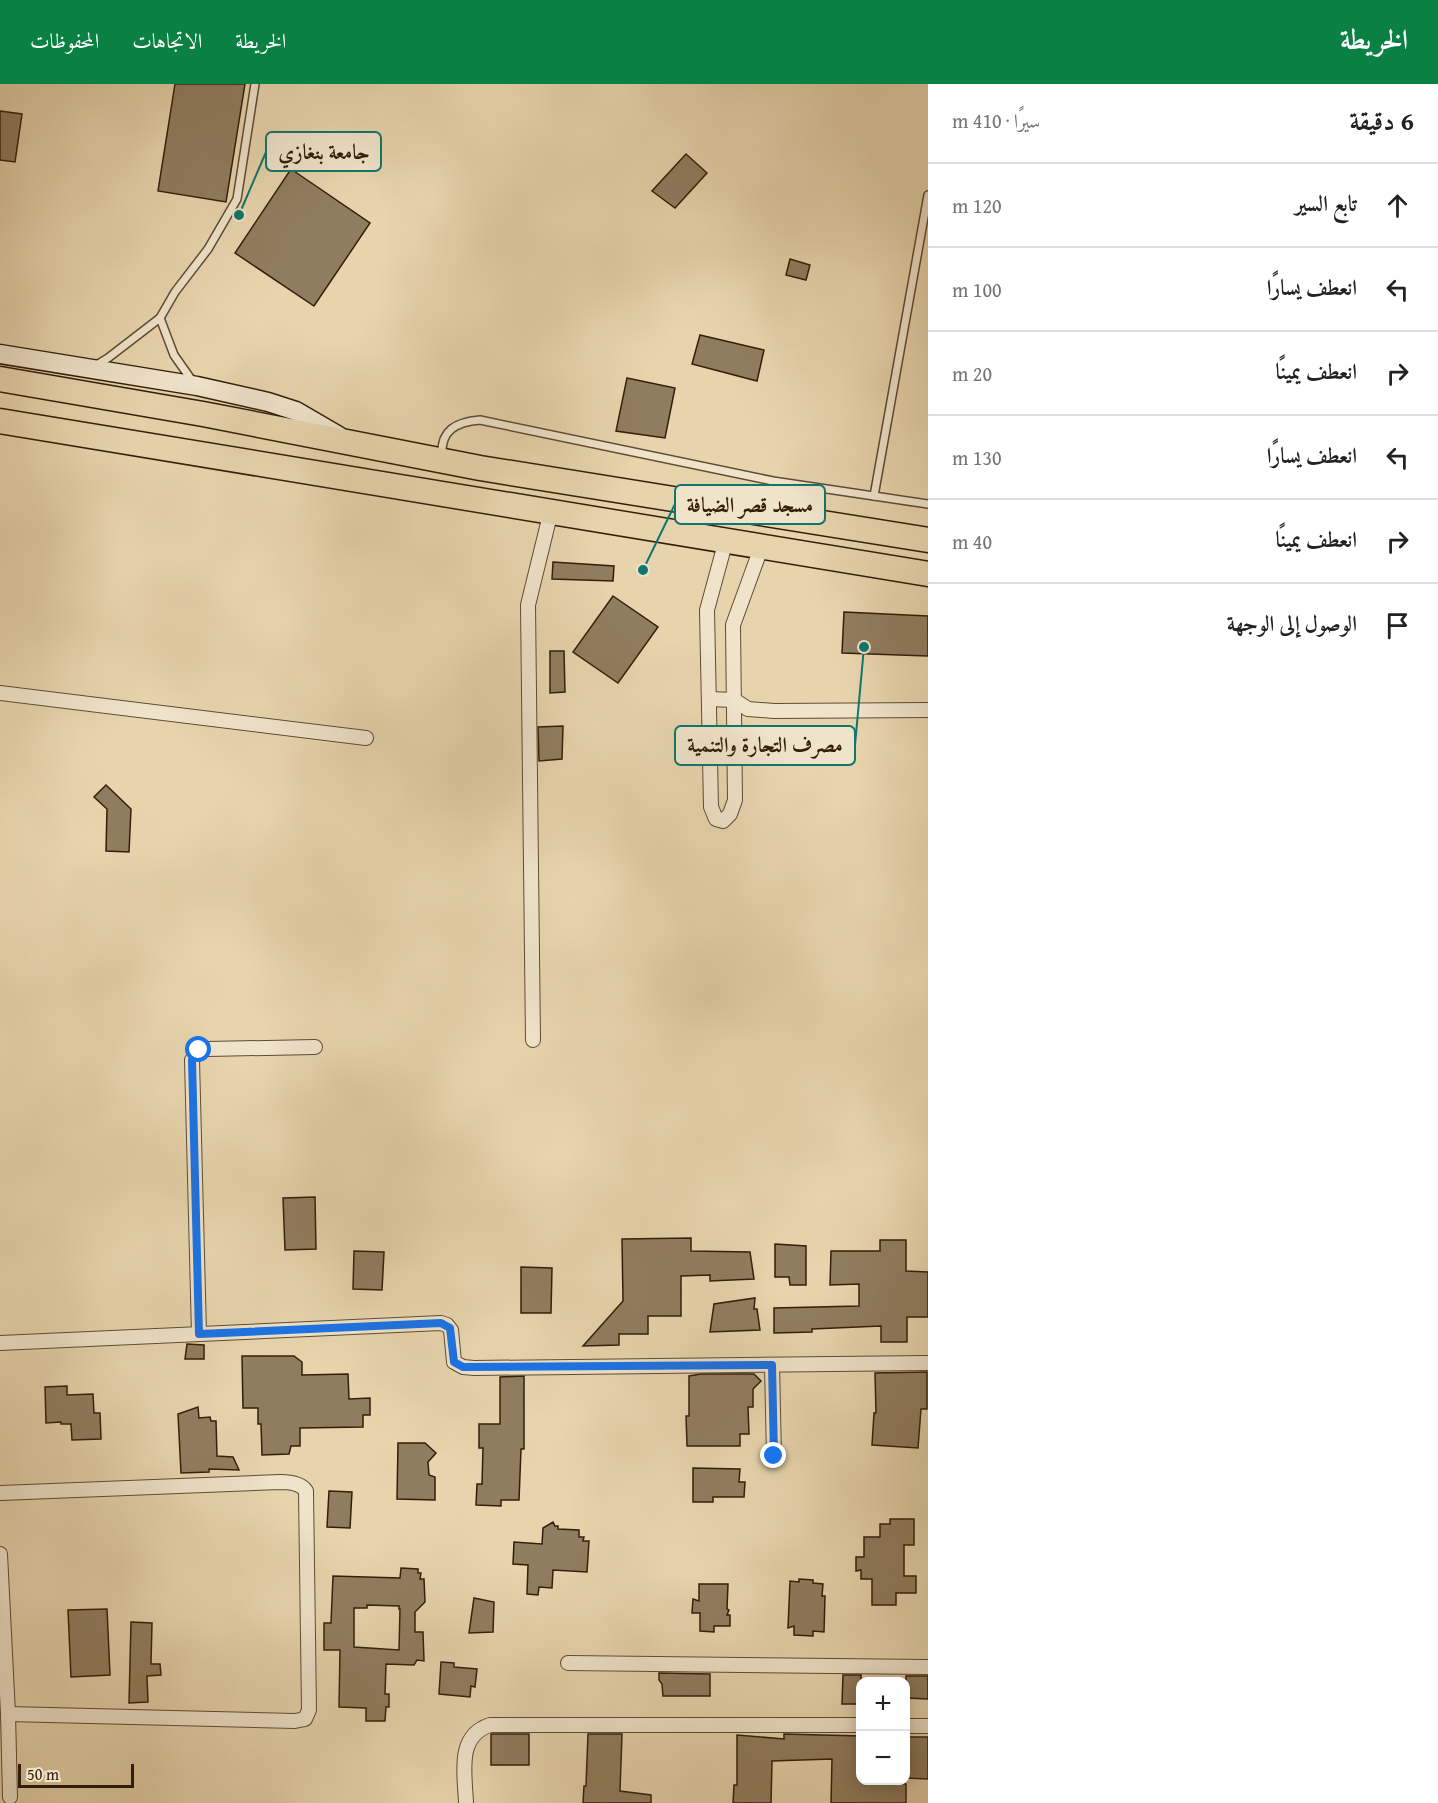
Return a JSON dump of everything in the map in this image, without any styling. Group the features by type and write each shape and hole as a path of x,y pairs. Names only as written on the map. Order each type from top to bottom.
{"highway":[{"path":"0,379 203,414 480,468 928,540"},
{"path":"0,421 928,574"}],"street":[{"path":"0,354 197,386 268,402 296,411 353,444"},
{"path":"533,1040 528,605 551,511"},
{"path":"726,540 707,610 711,807 716,819 723,821 730,814 735,800 734,625 762,548"},
{"path":"707,626 734,625"},
{"path":"0,693 366,738"},
{"path":"709,699 734,700 748,709 928,710"},
{"path":"709,723 734,722 748,709"},
{"path":"199,1334 192,1060 199,1050 207,1048 315,1047"},
{"path":"0,1343 441,1323 450,1328 454,1362 463,1367 928,1363"},
{"path":"772,1365 774,1456"},
{"path":"0,1492 280,1482 299,1485 306,1491 309,1710 305,1719 295,1721 8,1714"},
{"path":"0,1554 10,1797"},
{"path":"568,1662 928,1667"},
{"path":"466,1803 467,1744 478,1729 490,1725 856,1725"},
{"path":"910,1726 928,1726"}],"lane":[{"path":"89,369 108,358 160,318 175,292 208,249 237,199 255,84"},
{"path":"874,496 928,195"},
{"path":"160,318 174,355 185,373 197,386"},
{"path":"443,459 442,446 448,433 457,425 480,420 773,481 928,504"}],"building":[{"path":"175,84 245,84 226,202 158,191"},
{"path":"0,111 22,114 15,162 0,160"},
{"path":"686,154 707,173 675,208 652,191"},
{"path":"291,169 370,223 314,306 235,253"},
{"path":"790,259 810,265 806,280 786,275"},
{"path":"700,335 764,350 757,381 692,364"},
{"path":"627,378 675,388 665,438 616,431"},
{"path":"553,562 614,566 613,581 552,579"},
{"path":"613,596 658,627 618,683 573,652"},
{"path":"844,612 928,616 928,656 842,653"},
{"path":"550,651 564,651 565,692 550,693"},
{"path":"563,726 562,759 539,761 538,727"},
{"path":"106,785 131,809 129,852 106,851 107,809 94,797"},
{"path":"315,1197 316,1249 285,1250 283,1198"},
{"path":"691,1238 691,1251 750,1252 754,1279 710,1281 710,1275 681,1276 681,1316 648,1316 648,1334 619,1334 619,1345 583,1346 623,1301 622,1239"},
{"path":"880,1240 906,1240 906,1271 928,1272 928,1317 907,1317 907,1342 881,1342 881,1326 774,1333 774,1308 859,1306 859,1284 830,1285 831,1251 880,1251"},
{"path":"775,1244 806,1246 806,1285 790,1285 789,1277 775,1277"},
{"path":"354,1251 384,1252 382,1290 353,1289"},
{"path":"521,1267 552,1268 551,1313 521,1313"},
{"path":"755,1298 754,1309 757,1309 760,1330 710,1332 714,1304"},
{"path":"187,1344 204,1345 204,1359 185,1359"},
{"path":"242,1356 294,1356 302,1362 302,1375 348,1374 349,1399 370,1398 370,1415 363,1415 363,1427 300,1428 300,1446 291,1446 289,1454 262,1455 258,1408 243,1408"},
{"path":"927,1372 927,1409 921,1409 918,1448 872,1445 874,1413 876,1413 875,1373"},
{"path":"754,1374 761,1381 753,1389 753,1407 748,1407 749,1434 740,1434 740,1446 687,1446 686,1416 689,1416 689,1376"},
{"path":"524,1376 524,1449 521,1449 519,1500 501,1500 501,1506 476,1505 477,1484 482,1484 483,1448 479,1448 479,1424 500,1424 500,1377"},
{"path":"67,1386 67,1395 93,1394 94,1413 100,1413 101,1439 72,1440 71,1424 46,1423 45,1387"},
{"path":"198,1407 199,1418 210,1417 211,1421 216,1421 217,1456 233,1457 239,1470 209,1469 209,1472 181,1473 178,1414"},
{"path":"398,1443 425,1443 436,1453 428,1462 429,1475 435,1477 435,1500 397,1499"},
{"path":"693,1468 740,1469 739,1482 745,1482 744,1497 713,1497 713,1502 693,1502"},
{"path":"329,1491 352,1492 350,1528 327,1527"},
{"path":"890,1519 914,1519 914,1545 904,1545 904,1576 916,1576 916,1593 896,1593 896,1605 872,1605 872,1579 861,1579 861,1570 856,1571 856,1557 864,1557 864,1537 880,1537 880,1524 890,1524"},
{"path":"553,1522 558,1529 579,1530 579,1537 584,1537 583,1541 589,1541 587,1572 553,1570 552,1588 539,1587 538,1595 527,1594 528,1565 513,1564 514,1542 542,1544 543,1528"},
{"path":"401,1568 418,1569 418,1573 421,1573 420,1579 424,1579 425,1602 415,1612 415,1632 423,1632 424,1661 417,1660 414,1665 386,1664 385,1694 389,1694 389,1707 386,1707 385,1721 366,1721 366,1708 339,1707 340,1650 324,1650 324,1623 331,1623 333,1576 400,1578","holes":["367,1605 399,1606 399,1650 354,1647 354,1608 367,1608"]},
{"path":"799,1579 813,1580 813,1583 823,1584 824,1632 813,1631 813,1636 794,1635 794,1626 788,1628 790,1581 799,1582"},
{"path":"699,1584 728,1584 727,1609 729,1610 727,1615 730,1615 730,1626 714,1626 714,1632 700,1631 700,1613 692,1613 693,1599 699,1601"},
{"path":"474,1598 494,1602 493,1632 469,1633"},
{"path":"107,1609 110,1675 71,1677 68,1610"},
{"path":"131,1622 152,1623 151,1664 160,1664 161,1675 147,1676 148,1702 129,1703"},
{"path":"441,1662 454,1663 454,1667 477,1669 475,1687 471,1686 470,1697 439,1694"},
{"path":"659,1673 710,1674 710,1696 663,1696"},
{"path":"843,1675 861,1675 861,1677 856,1677 856,1704 842,1704"},
{"path":"928,1676 928,1699 910,1698 910,1677 906,1677"},
{"path":"491,1734 529,1734 529,1765 491,1765"},
{"path":"588,1734 622,1734 620,1791 651,1795 651,1803 583,1803"},
{"path":"784,1734 856,1736 856,1785 906,1785 906,1803 831,1803 832,1759 772,1761 771,1803 733,1803 734,1785 737,1785 737,1735 784,1739"},
{"path":"910,1737 928,1737 928,1779 910,1778"}],"place":[{"name":"جامعة بنغازي","path":"239,215"},
{"name":"مسجد قصر الضيافة","path":"643,570"},
{"name":"مصرف التجارة والتنمية","path":"864,647"}],"route":[{"path":"199,1050 194,1054 192,1060 199,1334 441,1323 449,1326 454,1362 463,1367 772,1365 774,1456"}]}
